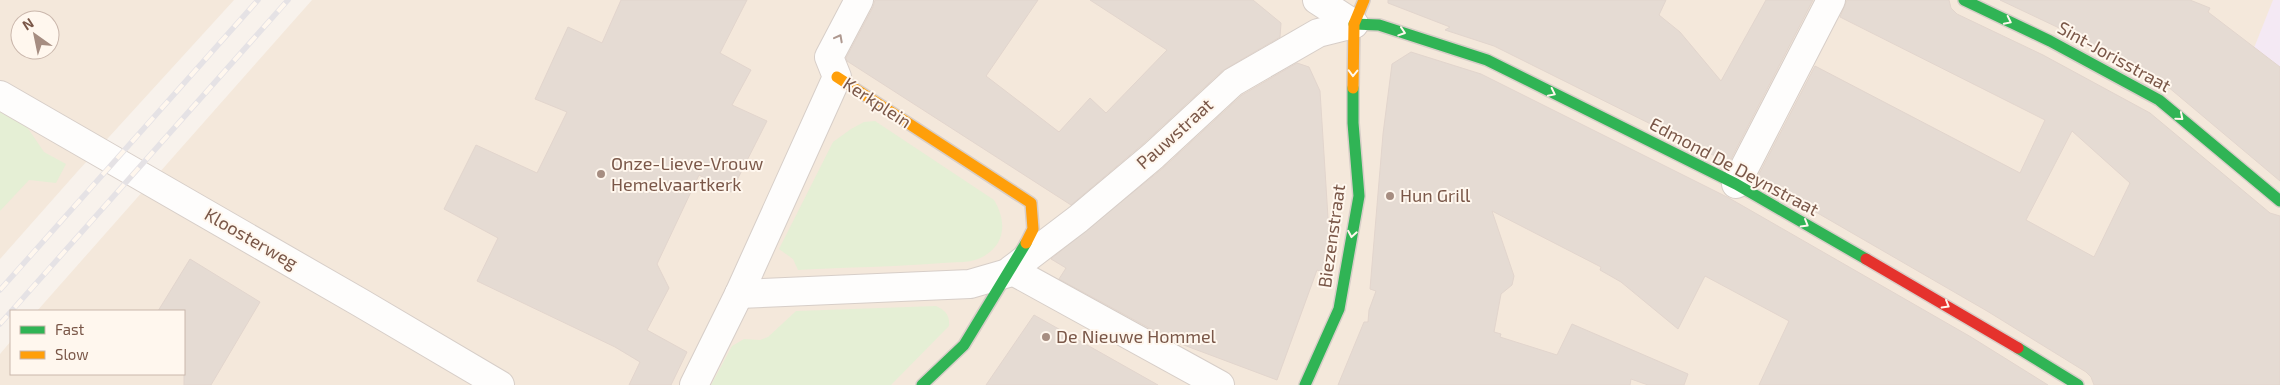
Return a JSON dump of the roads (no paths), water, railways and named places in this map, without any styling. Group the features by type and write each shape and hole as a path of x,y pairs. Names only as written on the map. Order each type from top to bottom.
{"street":[{"path":"837,77 829,57 859,0"},
{"path":"1317,0 1359,12"},
{"path":"1736,184 1831,0"},
{"name":"Sint-Jorisstraat","path":"1964,0 2050,41 2159,100 2280,202"},
{"name":"Edmond De Deynstraat","path":"1359,12 1379,25 1487,60 1736,184 1979,324 2078,385"},
{"name":"Pauwstraat","path":"1010,271 1078,219 1234,82 1318,33 1359,12"},
{"name":"Biezenstraat","path":"1305,385 1339,309 1358,196 1352,123 1359,12"},
{"name":"Kerkplein","path":"694,385 739,294 837,77 1031,203 1033,229 1010,271 964,344 922,385"},
{"name":"Kloosterweg","path":"0,95 500,385"},
{"path":"739,294 970,284 1010,271 1220,385"}],"railway":[{"path":"0,290 258,0"},
{"path":"12,310 288,0"},
{"path":"0,324 10,313"}],"place":[{"name":"Onze-Lieve-Vrouw Hemelvaartkerk","path":"601,174"},
{"name":"Hun Grill","path":"1390,196"},
{"name":"De Nieuwe Hommel","path":"1046,337"}]}
